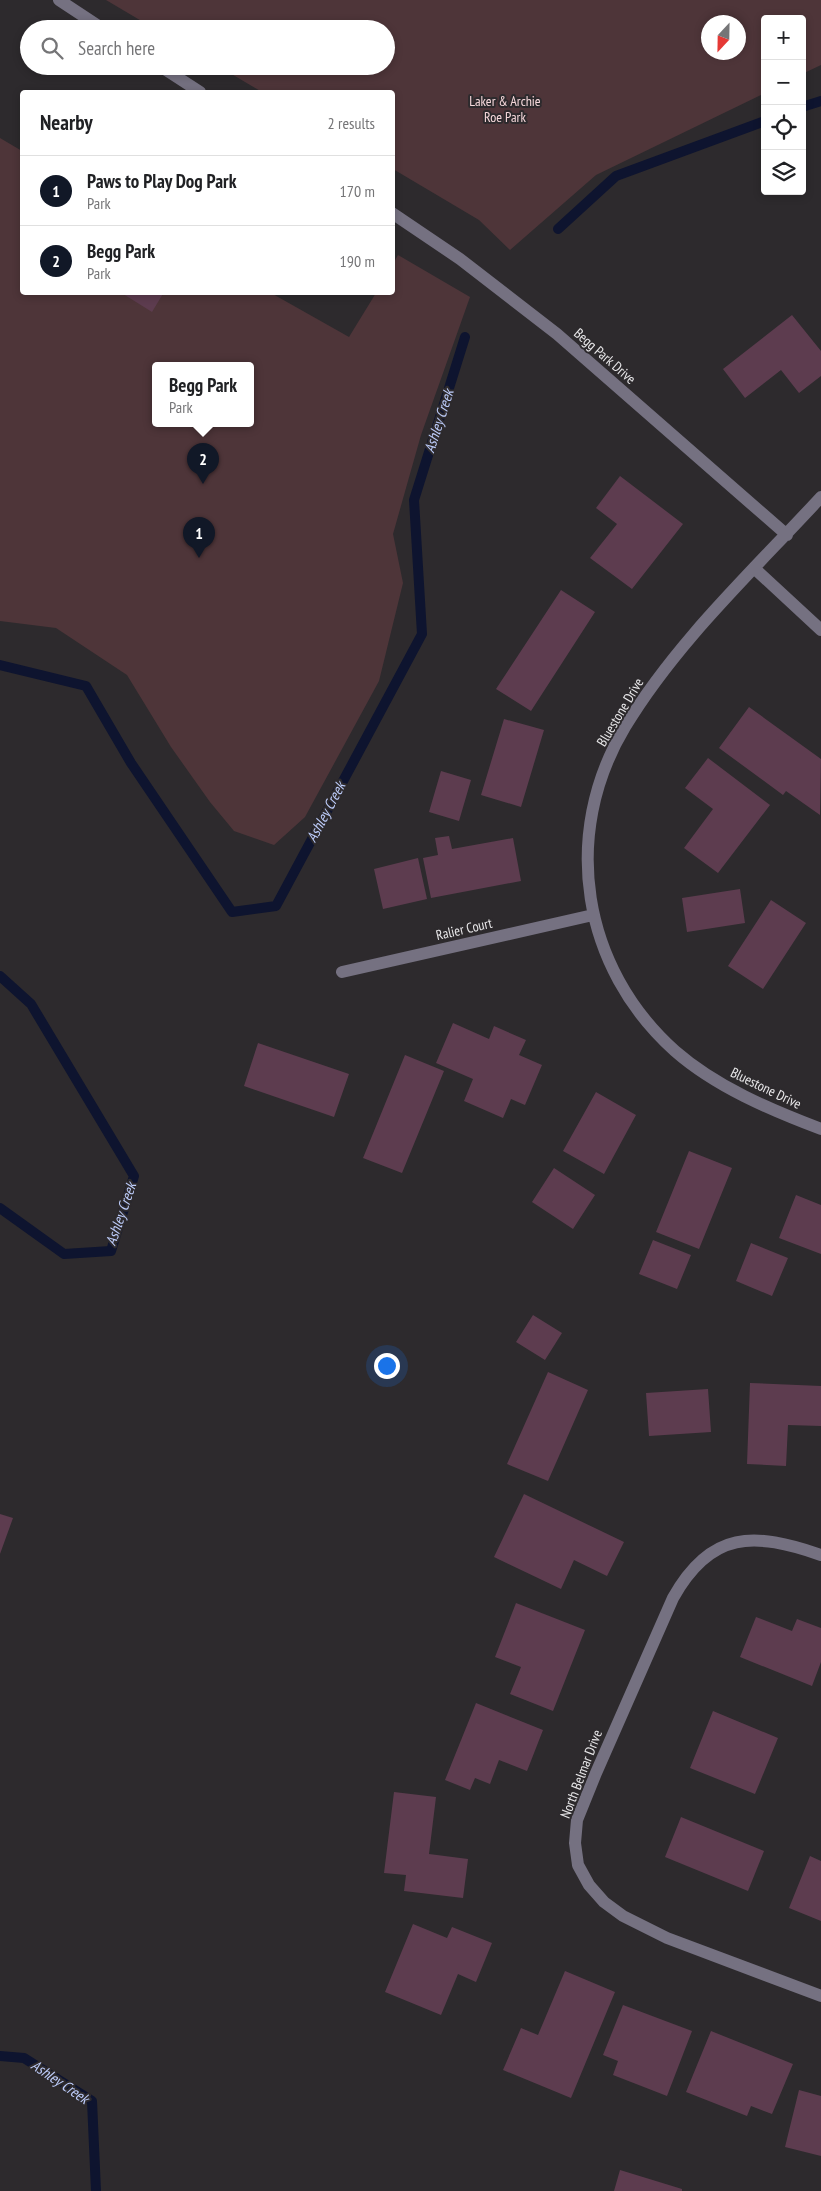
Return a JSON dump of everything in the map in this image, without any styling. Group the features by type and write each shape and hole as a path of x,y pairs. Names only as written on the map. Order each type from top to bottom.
{"street":[{"path":"59,0 89,20"},
{"path":"174,75 197,90"},
{"name":"Begg Park Drive","path":"395,215 460,259 556,334 787,535"},
{"name":"Bluestone Drive","path":"821,498 716,610 659,677 624,728 610,755 600,783 587,841 587,870 593,915 606,954 619,981 635,1007 654,1031 677,1053 730,1088 788,1116 821,1129"},
{"path":"754,568 821,630"},
{"name":"Ralier Court","path":"342,972 593,915"},
{"name":"North Belmar Drive","path":"821,1555 792,1545 742,1540 721,1547 701,1559 685,1576 673,1598 596,1773 577,1820 575,1843 578,1865 589,1885 604,1902 623,1916 666,1938 821,1996"}],"green space":[{"name":"Laker & Archie Roe Park","path":"106,0 821,0 821,65 806,72 806,15 761,15 761,95 596,175 510,250 479,220 395,170 395,90 259,90 233,75 395,75 395,20 140,20"},
{"path":"0,138 20,150 20,295 275,295 349,337 375,295 395,295 395,260 398,255 470,297 421,435 393,534 403,583 379,681 305,817 274,845 234,831 210,802 171,747 127,675 56,628 0,621"}],"building":[{"path":"125,295 162,295 152,312"},
{"path":"792,315 821,351 821,376 799,393 781,370 745,398 723,369"},
{"path":"620,476 683,524 632,589 590,558 617,524 596,508"},
{"path":"561,590 595,612 531,711 496,689"},
{"path":"749,707 821,759 820,815 786,791 783,795 719,748"},
{"path":"504,719 544,730 521,807 481,795"},
{"path":"708,758 770,805 718,873 684,848 713,809 685,788"},
{"path":"441,771 471,780 459,821 429,812"},
{"path":"449,836 452,849 513,838 521,881 431,898 423,858 438,855 435,838"},
{"path":"418,858 427,899 383,909 374,869"},
{"path":"740,889 745,923 687,932 682,898"},
{"path":"771,900 806,923 763,989 728,966"},
{"path":"453,1023 489,1039 494,1026 526,1040 519,1055 542,1065 525,1105 511,1099 503,1118 464,1101 473,1079 436,1063"},
{"path":"258,1043 349,1074 334,1117 244,1086"},
{"path":"405,1055 444,1071 402,1173 363,1158"},
{"path":"596,1092 636,1115 604,1174 563,1151"},
{"path":"689,1151 732,1168 699,1249 656,1232"},
{"path":"554,1168 595,1195 573,1229 532,1202"},
{"path":"796,1195 821,1205 821,1254 779,1238"},
{"path":"653,1240 691,1255 677,1289 639,1274"},
{"path":"751,1243 788,1258 772,1296 736,1281"},
{"path":"533,1315 562,1333 545,1360 516,1342"},
{"path":"548,1372 588,1390 548,1481 507,1464"},
{"path":"750,1383 821,1386 821,1426 788,1425 786,1466 747,1464"},
{"path":"708,1389 711,1432 649,1436 646,1393"},
{"path":"524,1494 624,1542 607,1576 574,1560 561,1589 494,1557"},
{"path":"0,1514 13,1518 0,1554"},
{"path":"516,1603 585,1630 553,1711 510,1694 521,1667 495,1657"},
{"path":"756,1617 792,1631 797,1619 821,1628 821,1662 812,1686 740,1657"},
{"path":"476,1703 543,1730 527,1771 499,1760 490,1784 475,1778 470,1790 445,1780"},
{"path":"713,1711 778,1738 755,1794 690,1768"},
{"path":"394,1792 436,1797 429,1854 468,1859 463,1898 404,1891 406,1875 384,1873"},
{"path":"681,1817 764,1851 748,1891 665,1857"},
{"path":"810,1856 821,1861 821,1921 789,1908"},
{"path":"413,1924 447,1938 452,1927 492,1943 476,1982 458,1974 441,2015 385,1992"},
{"path":"565,1971 615,1992 571,2098 503,2070 521,2028 538,2035"},
{"path":"623,2005 692,2031 667,2096 613,2075 618,2061 603,2055"},
{"path":"711,2031 793,2064 772,2114 751,2106 747,2116 686,2092"},
{"path":"799,2090 821,2096 821,2156 785,2147"},
{"path":"620,2170 682,2189 682,2191 614,2191"}],"waterway":[{"name":"Ashley Creek","path":"806,106 821,101"},
{"name":"Ashley Creek","path":"558,229 616,176 761,122"},
{"name":"Ashley Creek","path":"0,665 86,686 131,763 232,912 276,906 422,634 414,500 465,337"},
{"name":"Ashley Creek","path":"0,976 31,1004 134,1176 111,1251 64,1254 0,1208"},
{"name":"Ashley Creek","path":"0,2056 24,2058 92,2101 96,2191"}],"place":[{"name":"Begg Park","path":"203,484"},
{"name":"Paws to Play Dog Park","path":"199,558"}]}
